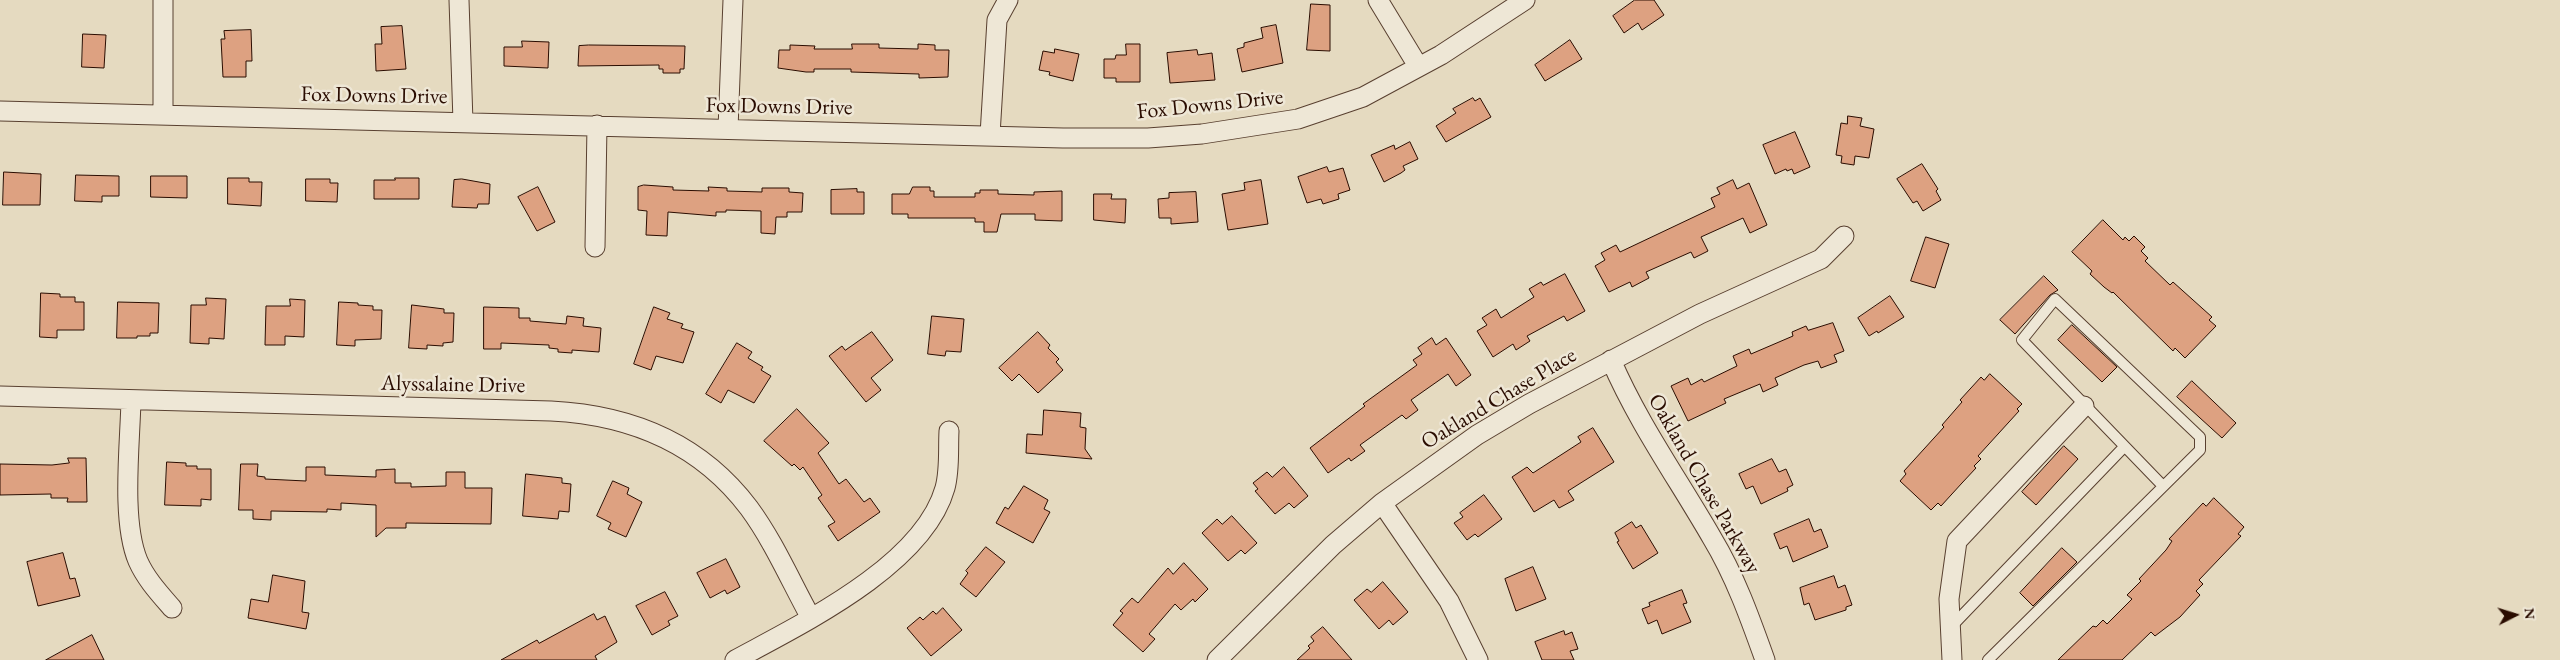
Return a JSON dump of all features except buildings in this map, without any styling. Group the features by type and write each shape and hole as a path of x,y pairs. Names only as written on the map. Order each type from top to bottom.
{"street":[{"path":"163,0 163,114"},
{"path":"459,0 463,122"},
{"path":"728,129 733,0"},
{"path":"990,135 997,20 1008,0"},
{"path":"1378,0 1418,66"},
{"name":"Fox Downs Drive","path":"0,111 1148,138 1231,130 1298,119 1363,97 1441,55 1524,0"},
{"path":"595,247 597,125"},
{"name":"Oakland Chase Place","path":"1217,660 1333,545 1382,503 1477,435 1529,404 1700,314 1822,259 1844,236"},
{"name":"Oakland Chase Parkway","path":"1611,360 1626,395 1713,539 1734,578 1765,660"},
{"name":"Alyssalaine Drive","path":"0,396 551,411 587,413 628,422 675,443 714,471 734,490 763,529 811,618"},
{"path":"131,400 129,504 131,535 138,560 148,579 172,608"},
{"path":"1952,660 1950,599 1957,541 2084,406"},
{"path":"735,660 811,618 873,578 912,541 924,525 944,489 948,472 949,431"},
{"path":"1382,503 1449,601 1478,660"}],"lane":[{"path":"1988,660 2200,450 2200,437 2055,299 2022,340 2163,486"},
{"path":"1951,627 2124,447"}]}
